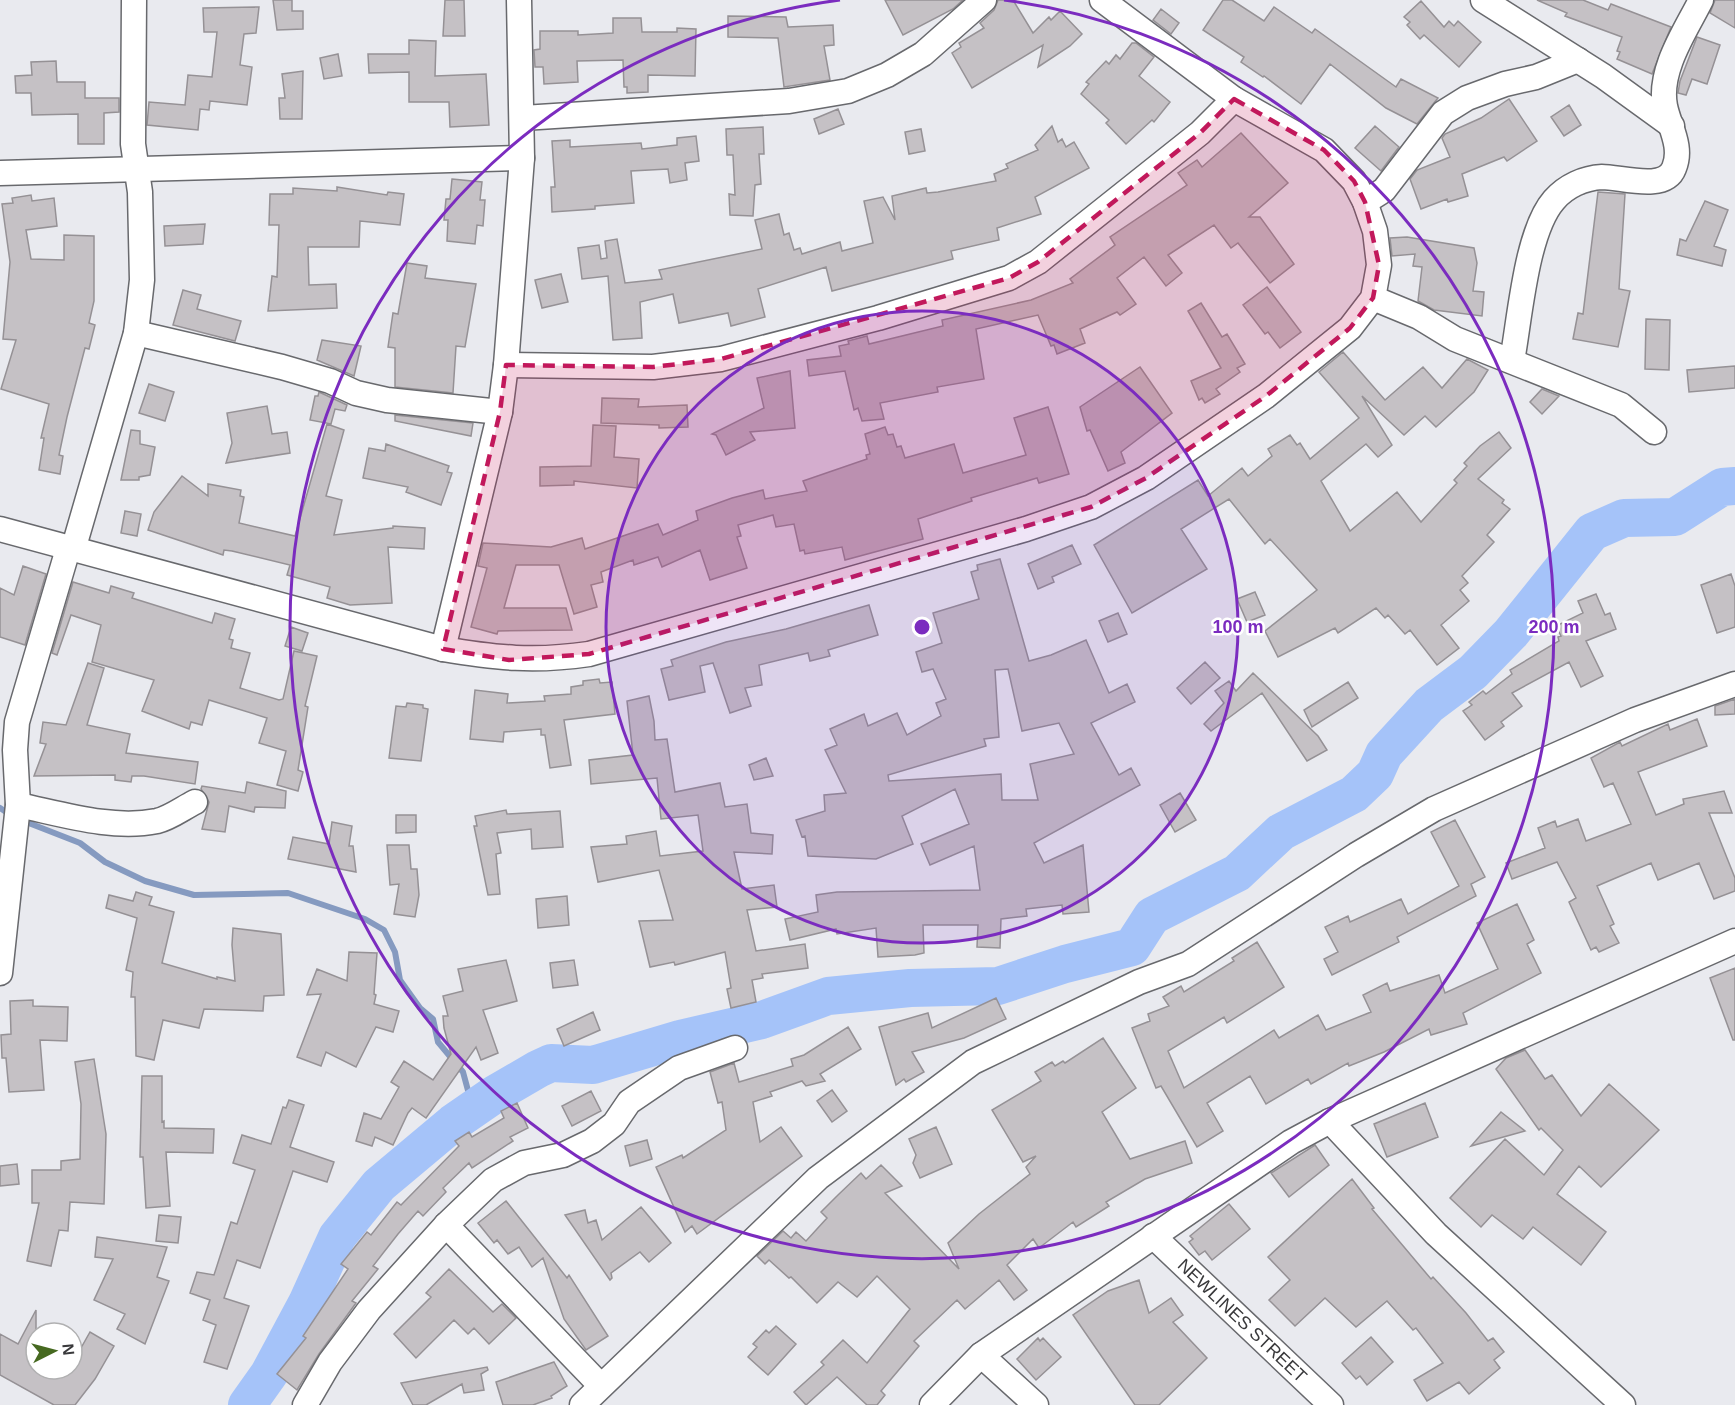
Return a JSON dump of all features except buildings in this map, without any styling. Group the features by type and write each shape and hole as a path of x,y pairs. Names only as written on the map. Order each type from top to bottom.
{"street":[{"path":"0,973 18,805 15,750 17,722 136,333 142,280 140,192 133,144 134,0"},
{"path":"442,649 500,412 506,365 522,158 519,0"},
{"path":"523,118 789,101 848,91 887,75 923,54 984,0"},
{"path":"0,529 442,649 509,660 549,660 589,654 1026,529 1091,507 1146,478 1266,396 1350,328 1373,298 1379,265 1375,231 1365,202 1354,181 1324,150 1234,99 1102,0"},
{"path":"1483,0 1578,60 1672,126"},
{"path":"1512,362 1537,228 1553,200 1568,185 1600,177 1656,181 1668,177 1675,168 1676,145 1665,106 1665,84 1674,53 1701,0"},
{"path":"1365,202 1384,190 1443,113 1467,98 1505,84 1536,77 1578,60"},
{"path":"506,365 653,367 721,359 878,318 1009,278 1056,248 1200,133 1234,99"},
{"path":"0,173 135,167 522,158"},
{"path":"1373,298 1419,317 1455,339 1621,405 1654,432"},
{"path":"136,333 282,367 387,400 500,412"},
{"path":"582,1405 600,1385 818,1178 973,1062 1138,982 1188,964 1356,855 1434,809 1635,720 1735,684"},
{"path":"18,805 101,821 137,824 160,820 195,802"},
{"path":"932,1405 981,1355 1282,1148 1330,1121 1735,941"},
{"path":"305,1405 330,1362 369,1311 446,1225 493,1180 524,1163 563,1155 592,1141 614,1124 629,1102 679,1068 735,1048"},
{"path":"1330,1121 1436,1234 1623,1405"},
{"path":"446,1225 600,1385"},
{"name":"NEWLINES STREET","path":"1153,1236 1331,1405"},
{"path":"981,1355 1036,1405"}],"highlighted area":[{"path":"1234,99 1324,150 1354,181 1365,202 1379,265 1373,298 1350,328 1266,396 1146,478 1091,507 589,654 509,660 443,649 500,412 506,365 653,367 721,359 1009,278 1038,262 1200,133"}],"waterway":[{"path":"247,1405 269,1374 307,1303 337,1237 379,1185 453,1123 495,1094 551,1063 593,1065 680,1039 762,1020 828,996 910,988 998,986 1065,964 1132,947 1152,916 1237,873 1281,832 1354,794 1375,774 1384,754 1429,705 1473,672 1511,633 1592,532 1624,518 1675,517 1722,487 1735,486"},
{"path":"0,808 12,816"},
{"path":"21,820 80,843 105,862 145,881 194,895 288,893 365,919 384,930 395,952 400,980 420,1008 433,1019 438,1042 463,1072 473,1109"}]}
